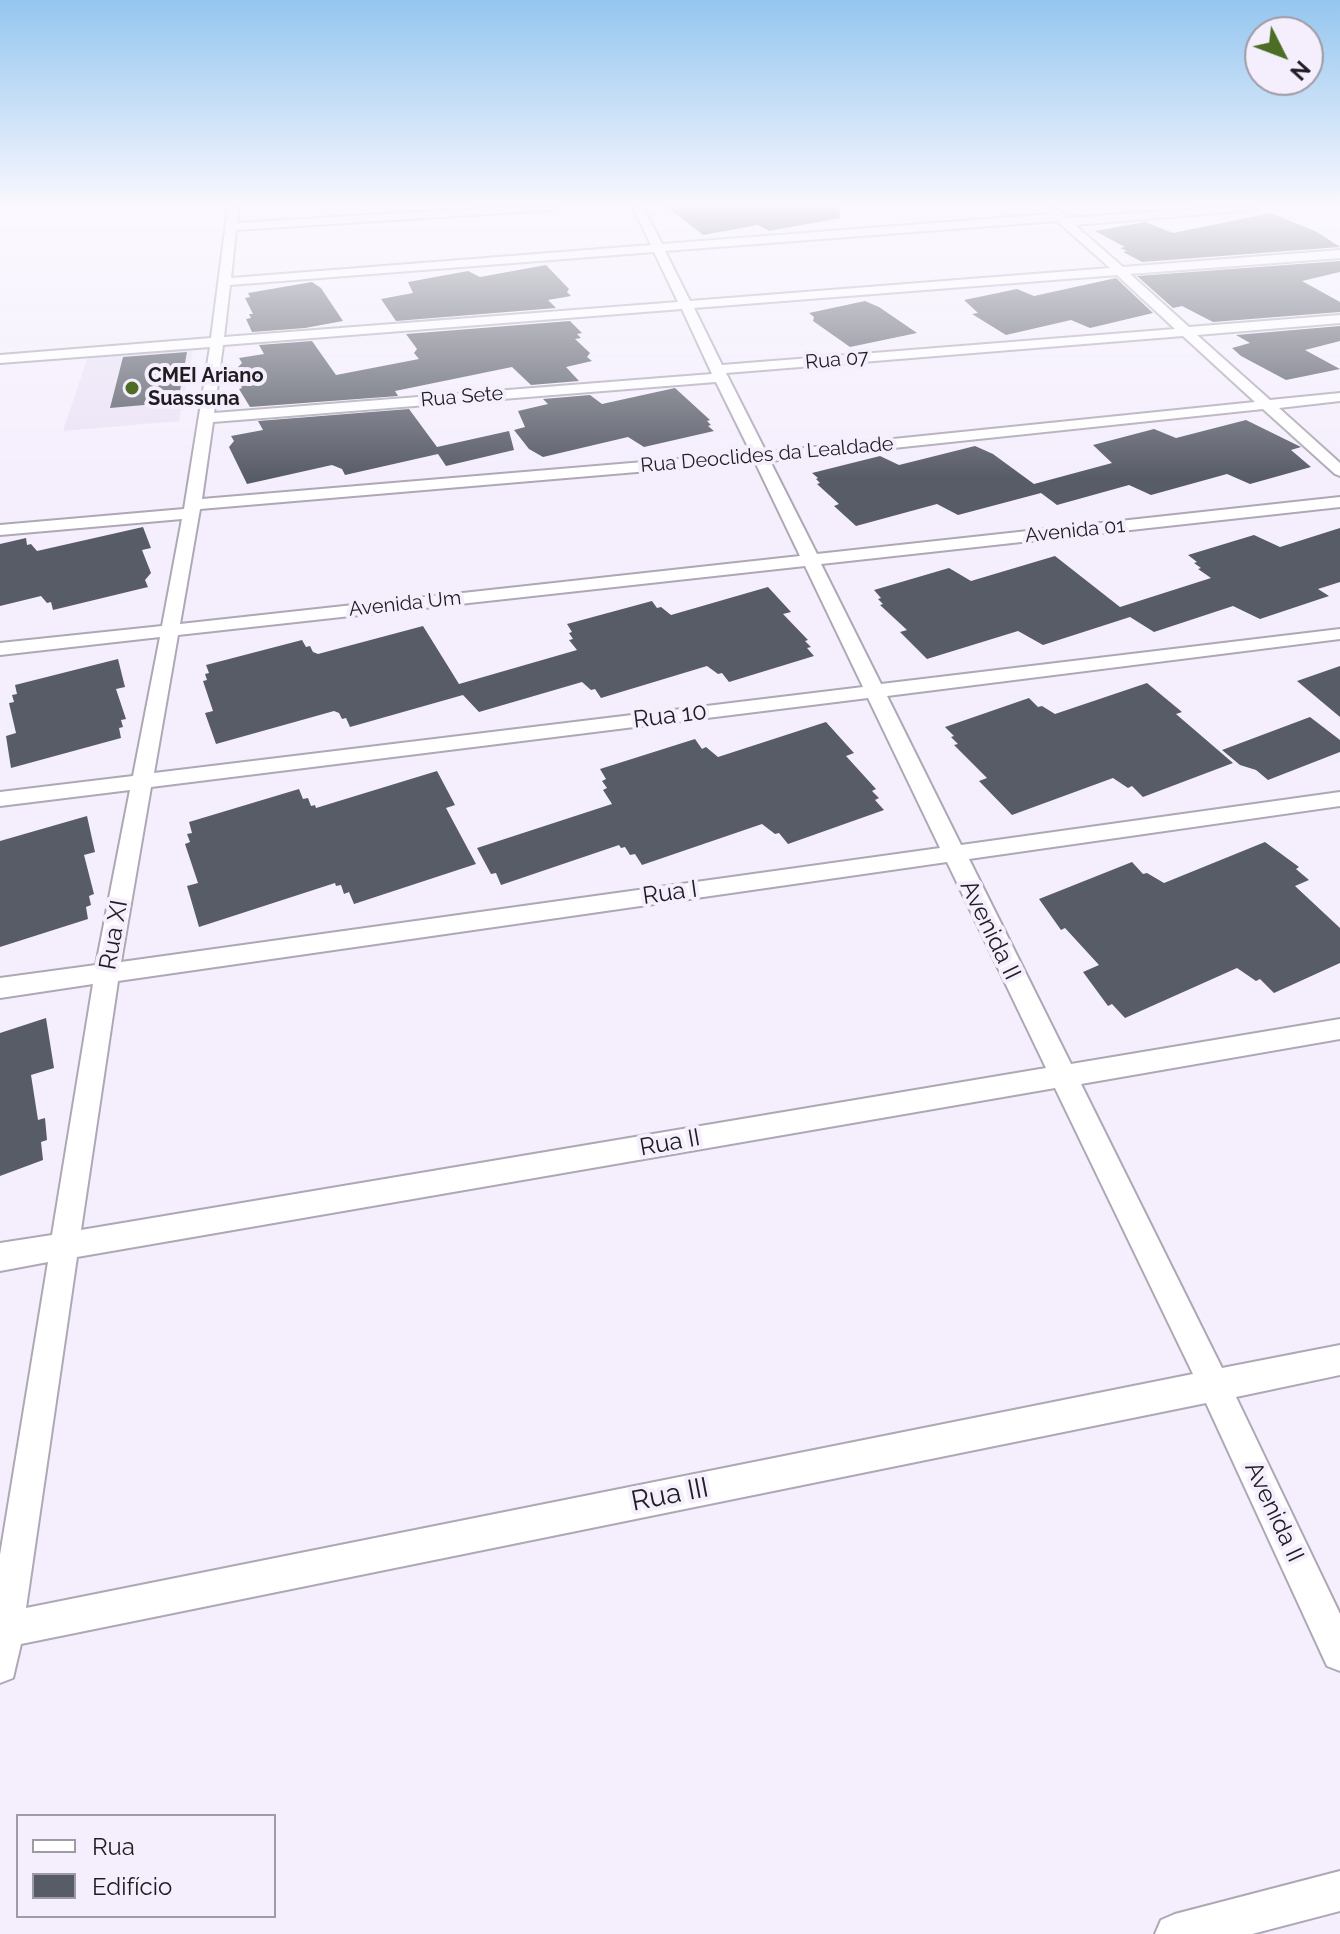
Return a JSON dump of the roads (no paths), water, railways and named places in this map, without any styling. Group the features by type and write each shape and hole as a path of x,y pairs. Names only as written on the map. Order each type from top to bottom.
{"street":[{"name":"Rua XI","path":"0,1665 107,972 192,509 217,343 221,297"},
{"name":"Avenida II","path":"680,297 762,457 1214,1385 1340,1653"},
{"path":"0,359 793,297"},
{"path":"1147,297 1340,471"},
{"name":"Rua 07","path":"719,373 1340,319"},
{"name":"Rua Sete","path":"204,418 719,373"},
{"name":"Rua Deoclides da Lealdade","path":"0,530 192,509 762,457 1340,397"},
{"name":"Avenida 01","path":"810,560 1340,502"},
{"name":"Avenida Um","path":"0,649 810,560"},
{"name":"Rua 10","path":"0,799 1340,634"},
{"name":"Rua I","path":"0,988 1340,799"},
{"name":"Rua II","path":"0,1257 1340,1029"},
{"name":"Rua III","path":"3,1630 1340,1360"},
{"path":"1175,1934 1340,1891"}],"place":[{"name":"CMEI Ariano Suassuna","path":"132,388"}]}
